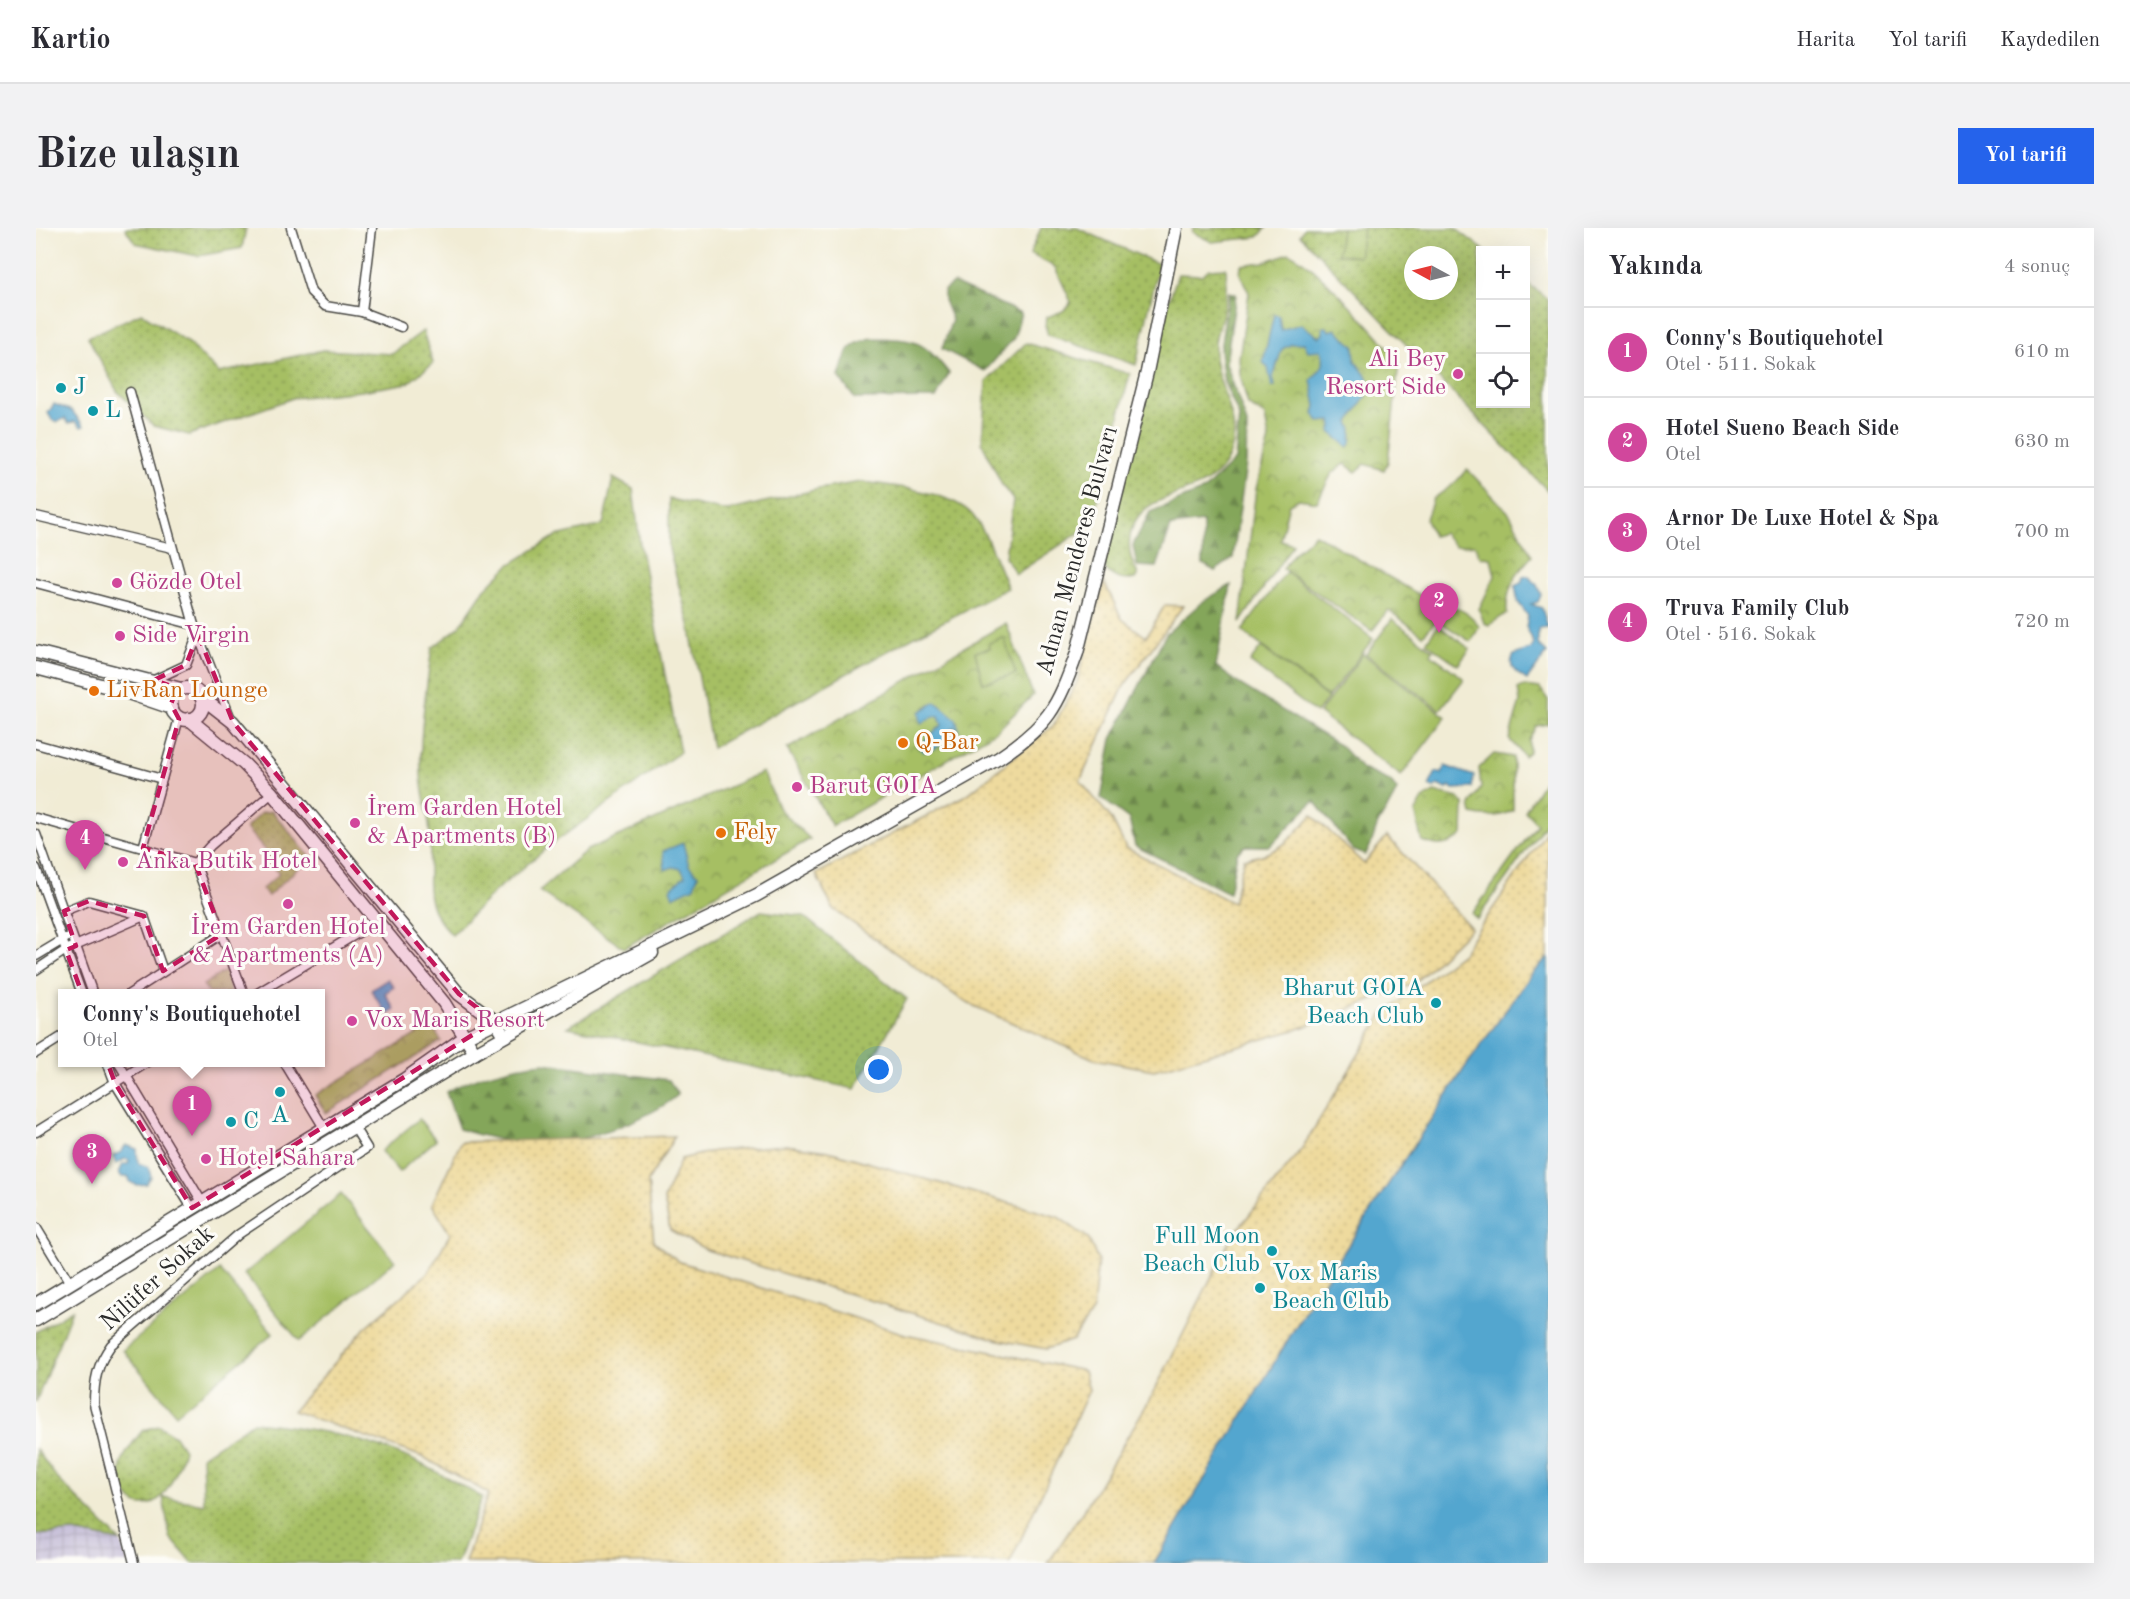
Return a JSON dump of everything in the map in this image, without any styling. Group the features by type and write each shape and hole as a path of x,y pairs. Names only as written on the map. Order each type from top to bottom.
{"main road":[{"name":"Adnan Menderes Bulvarı","path":"465,1037 757,895 999,758 1024,741 1051,714 1064,691 1077,653 1146,372 1176,228"},
{"path":"36,651 181,689 192,689 233,722 459,994 495,1021 504,1036"},
{"path":"36,668 116,689 180,715 237,758 272,793 378,921 444,1003 475,1053 36,1320"},
{"path":"180,715 172,699 181,689"},
{"path":"180,715 200,711 201,697"},
{"name":"Adnan Menderes Bulvarı","path":"475,1053 688,930"},
{"path":"36,1304 405,1079 465,1037"}],"street":[{"path":"291,228 311,292 325,306 362,312 401,327"},
{"path":"362,312 372,228"},
{"path":"130,392 194,625 233,722"},
{"path":"36,516 172,548"},
{"path":"36,583 194,625"},
{"path":"154,681 186,665 198,634"},
{"path":"143,848 180,715"},
{"path":"36,744 162,779"},
{"path":"195,863 210,846 272,793"},
{"path":"36,818 195,863"},
{"path":"36,834 92,989"},
{"path":"195,863 243,989"},
{"path":"36,868 81,989"},
{"path":"63,911 89,901 144,916"},
{"path":"36,970 66,950 144,916"},
{"path":"144,916 163,971"},
{"path":"263,989 378,921"},
{"path":"135,989 222,934"},
{"path":"36,956 72,935"},
{"path":"36,1053 58,1039"},
{"path":"109,1067 115,1083 197,1205"},
{"path":"120,1067 197,1205"},
{"path":"36,1132 140,1067"},
{"path":"287,1067 324,1128"},
{"name":"Nilüfer Sokak","path":"134,1563 94,1404 94,1378 100,1361 111,1345 239,1234 367,1148 354,1127"},
{"path":"36,1227 70,1283"}],"highlighted area":[{"path":"198,634 233,722 459,994 495,1021 192,1208 115,1083 66,950 76,946 64,911 89,901 144,916 163,971 222,934 195,863 143,848 179,719 171,704 177,688 154,680 186,665"}],"shaded area":[{"path":"74,1532 120,1541 129,1563 36,1563 36,1535"}],"green space":[{"path":"125,228 246,228 242,248 198,256 135,243"},
{"path":"1041,228 1077,228 1159,264 1136,365 1048,335 1045,325 1047,317 1063,311 1071,302 1055,267 1030,254"},
{"path":"1193,228 1266,228 1258,237 1212,242 1192,232"},
{"name":"Ali Bey Resort Side","path":"1304,228 1455,228 1479,246 1476,246 1476,408 1530,408 1530,285 1548,299 1548,491 1300,235"},
{"path":"1341,228 1363,228 1359,257 1338,254"},
{"path":"1289,253 1314,270 1330,285 1364,320 1399,363 1388,462 1384,470 1365,464 1356,472 1345,464 1332,473 1317,502 1299,499 1289,504 1280,540 1293,544 1240,623 1256,489 1269,439 1265,416 1248,405 1240,375 1239,358 1249,293 1240,274 1241,265 1264,262"},
{"path":"1226,268 1226,297 1216,337 1215,360 1232,419 1234,433 1232,448 1225,464 1212,478 1159,501 1140,514 1129,542 1133,564 1138,574 1135,579 1120,579 1108,572 1102,563 1163,318 1178,274 1202,275 1209,269"},
{"path":"953,283 1021,313 1014,338 985,371 942,349 952,320 944,300 944,290"},
{"path":"1229,292 1236,294 1226,363 1247,424 1246,464 1233,558 1215,571 1203,564 1203,522 1171,526 1157,567 1137,566 1133,545 1150,512 1204,490 1235,460 1239,416 1224,382 1220,350"},
{"path":"141,313 186,341 219,373 323,350 392,354 423,331 433,363 408,383 361,391 293,398 189,435 154,426 117,391 88,337"},
{"path":"899,339 916,343 931,353 949,373 936,398 855,399 839,377 843,362 852,347 863,340"},
{"path":"1026,343 1130,374 1091,525 1016,574 1005,557 1013,500 1002,485 982,443 986,382"},
{"path":"1467,469 1509,513 1532,556 1521,568 1513,582 1508,597 1507,613 1489,625 1484,623 1479,609 1495,576 1491,558 1480,557 1475,545 1455,546 1443,533 1433,536 1426,519 1433,499 1455,483"},
{"path":"613,478 633,489 640,545 680,752 548,847 493,893 452,935 434,911 429,888 430,834 422,782 421,743 432,648 459,627 484,590 509,565 556,536 603,525"},
{"path":"861,482 922,491 953,501 965,508 984,532 1008,588 904,642 712,748 689,624 669,549 669,499 727,511 819,489"},
{"path":"1315,534 1437,605 1456,608 1467,613 1479,627 1471,642 1437,620 1423,635 1388,610 1372,631 1283,569 1294,554"},
{"path":"1286,572 1373,639 1328,697 1242,631"},
{"path":"1231,585 1216,666 1236,682 1341,746 1362,769 1390,781 1397,790 1378,824 1365,855 1353,850 1314,801 1270,846 1245,846 1237,853 1229,893 1135,846 1129,819 1101,798 1112,739 1166,634 1202,602"},
{"path":"1392,619 1433,650 1431,654 1464,679 1440,710 1366,654"},
{"path":"1006,623 1033,695 997,731 832,826 787,749"},
{"path":"1438,625 1470,649 1458,665 1426,642"},
{"path":"1004,638 1016,674 983,683 975,652 990,648 989,643"},
{"path":"1261,647 1328,698 1316,713 1250,662"},
{"path":"1363,654 1446,717 1401,776 1319,713"},
{"path":"1524,686 1540,688 1548,700 1548,724 1536,726 1529,740 1529,752 1524,756 1509,739 1520,702 1518,689"},
{"path":"1494,754 1513,757 1513,810 1493,816 1472,814 1470,805 1481,788 1479,768"},
{"path":"763,772 779,809 810,839 624,948 539,891 587,850"},
{"path":"1543,782 1548,787 1548,820 1477,919 1472,914 1537,824 1525,811"},
{"path":"1434,792 1458,798 1464,804 1463,834 1444,845 1422,841 1415,813 1423,799"},
{"path":"272,811 310,857 268,896 262,889 279,874 269,862 272,859 246,828 261,813"},
{"path":"761,911 803,916 907,999 855,1089 568,1027"},
{"path":"225,971 230,989 206,989 203,985"},
{"path":"432,1025 441,1041 326,1113 315,1095"},
{"path":"543,1063 669,1080 678,1095 649,1113 613,1129 557,1143 531,1144 510,1141 459,1129 446,1092 493,1073"},
{"path":"419,1119 436,1140 399,1172 381,1151"},
{"path":"341,1194 395,1261 299,1341 244,1274"},
{"path":"220,1270 273,1334 176,1414 123,1350"},
{"path":"72,1310 36,1402 36,1332"},
{"path":"253,1422 339,1435 381,1447 429,1468 482,1497 457,1563 192,1563 170,1537 163,1497 204,1504 202,1456"},
{"path":"159,1426 175,1436 184,1450 168,1489 157,1501 142,1505 135,1503 125,1492 121,1477 122,1462 143,1430"},
{"path":"36,1449 57,1478 120,1541 74,1532 36,1535"}],"sand":[{"path":"1104,582 1122,619 1146,637 1165,605 1183,606 1124,686 1080,781 1111,818 1126,848 1233,903 1244,859 1267,854 1283,845 1312,815 1364,864 1387,836 1471,928 1415,983 1298,1029 1154,1070 1094,1059 965,1002 833,909 816,874 968,794 1054,725 1077,682"},
{"path":"1548,829 1548,957 1532,974 1464,1069 1307,1308 1154,1563 1048,1563 1087,1505 1153,1394 1231,1238 1303,1147 1383,1014 1462,953"},
{"path":"675,1136 648,1181 654,1242 680,1262 905,1334 1084,1371 1089,1390 1010,1563 465,1563 488,1493 423,1457 293,1411 365,1328 428,1273 450,1234 432,1204 461,1142"},
{"path":"785,1145 828,1151 1058,1217 1088,1238 1098,1260 1093,1310 1073,1340 1046,1349 999,1340 707,1250 670,1230 664,1199 681,1159 714,1151"}],"water":[{"path":"1274,314 1279,316 1281,330 1301,324 1319,337 1323,334 1323,327 1327,327 1329,331 1336,329 1354,346 1355,361 1368,378 1367,395 1349,422 1352,429 1351,444 1348,447 1330,432 1331,421 1319,422 1314,414 1316,406 1311,380 1323,364 1321,350 1308,351 1304,343 1292,344 1282,349 1273,377 1275,386 1272,387 1268,368 1263,362"},
{"path":"54,404 72,411 84,426 81,427 75,421 69,424 65,418 58,422 52,420 48,413"},
{"path":"1528,576 1537,585 1541,595 1538,602 1531,604 1542,608 1548,628 1538,629 1538,644 1547,653 1527,680 1514,670 1511,664 1514,655 1531,649 1534,643 1526,627 1528,616 1518,602 1515,586 1521,583 1523,577"},
{"path":"936,702 956,719 959,730 954,727 950,730 952,737 934,749 923,752 918,746 942,725 939,717 934,716 921,724 919,712"},
{"path":"1445,766 1474,776 1472,788 1453,789 1450,786 1446,789 1438,785 1433,788 1429,786 1436,772 1442,774"},
{"path":"683,843 689,866 698,875 694,887 673,897 670,889 685,876 681,869 673,867 665,870 663,851"},
{"path":"1548,957 1548,1563 1154,1563 1307,1308 1464,1069 1532,974"},
{"path":"388,979 394,987 385,993 395,1010 387,1015 371,990"},
{"path":"126,1145 137,1149 138,1163 149,1167 151,1177 146,1184 136,1185 130,1182 129,1177 122,1177 119,1173 123,1164 128,1164 129,1160 125,1159 116,1164 113,1156 121,1152"}],"place":[{"name":"Ali Bey Resort Side","path":"1458,374"},
{"name":"J","path":"61,388"},
{"name":"L","path":"93,411"},
{"name":"Gözde Otel","path":"117,583"},
{"name":"Hotel Sueno Beach Side","path":"1439,633"},
{"name":"Side Virgin","path":"120,636"},
{"name":"LivRan Lounge","path":"94,691"},
{"name":"Q-Bar","path":"903,743"},
{"name":"Barut GOIA","path":"797,787"},
{"name":"İrem Garden Hotel & Apartments (B)","path":"355,823"},
{"name":"Fely","path":"721,833"},
{"name":"Anka Butik Hotel","path":"123,862"},
{"name":"Truva Family Club","path":"85,870"},
{"name":"İrem Garden Hotel & Apartments (A)","path":"288,904"},
{"name":"Bharut GOIA Beach Club","path":"1436,1003"},
{"name":"Vox Maris Resort","path":"352,1021"},
{"name":"A","path":"280,1092"},
{"name":"C","path":"231,1122"},
{"name":"Conny's Boutiquehotel","path":"192,1136"},
{"name":"Hotel Sahara","path":"206,1159"},
{"name":"Arnor De Luxe Hotel & Spa","path":"92,1184"},
{"name":"Full Moon Beach Club","path":"1272,1251"},
{"name":"Vox Maris Beach Club","path":"1260,1288"}]}
